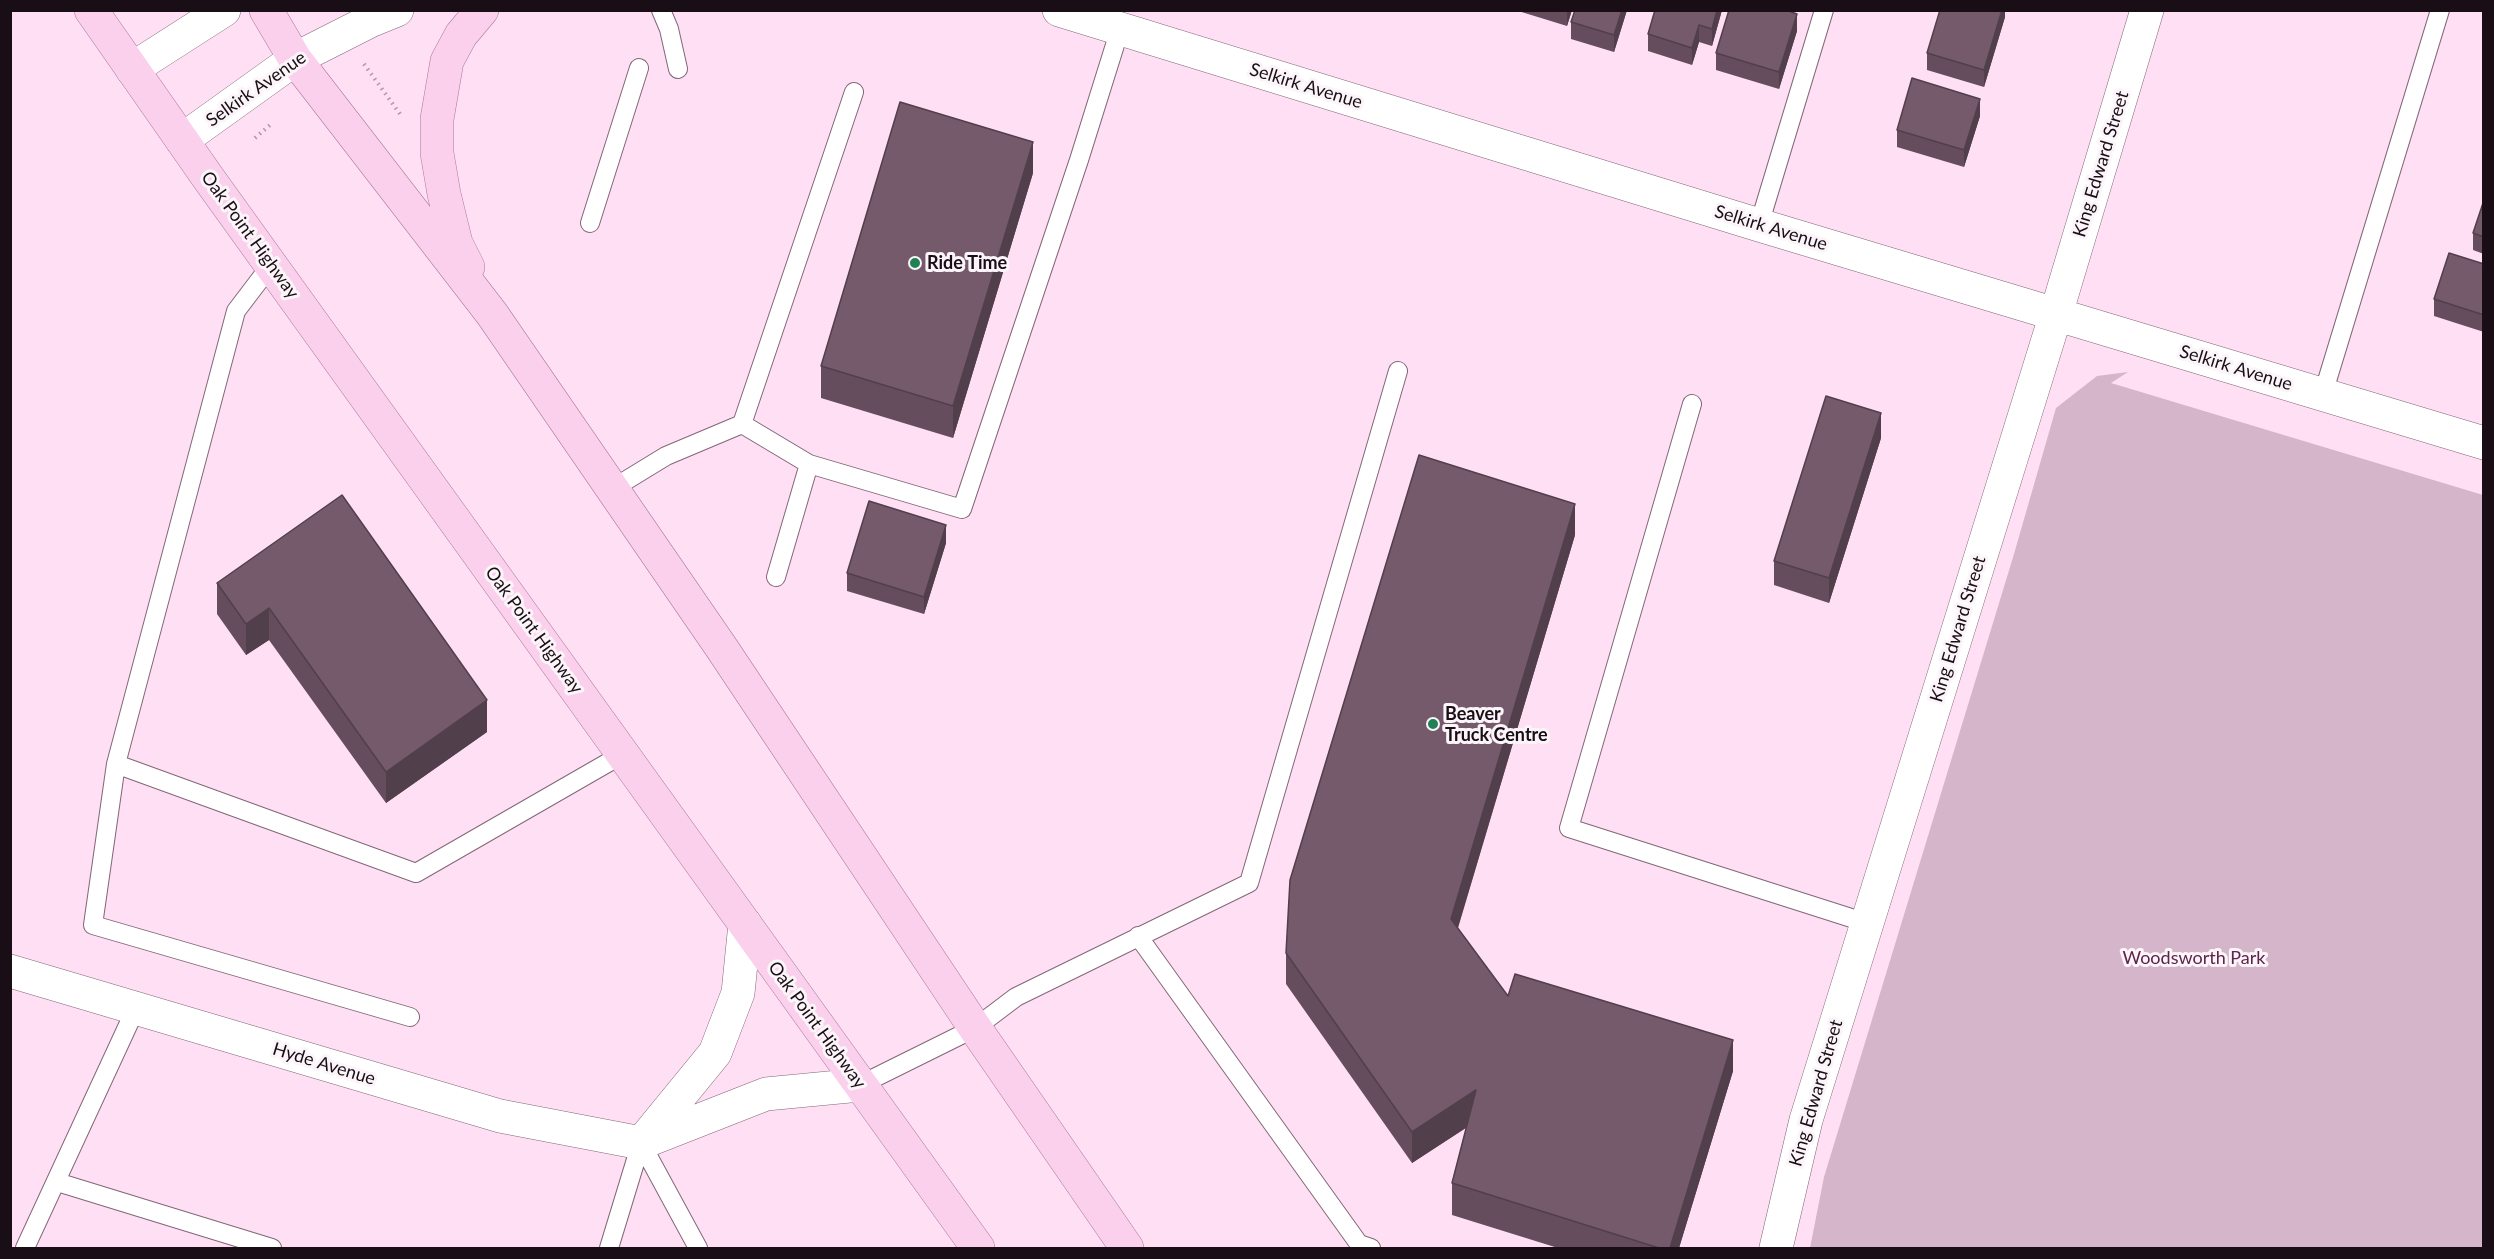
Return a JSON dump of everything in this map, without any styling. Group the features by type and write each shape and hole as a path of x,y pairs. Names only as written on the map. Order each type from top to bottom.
{"main road":[{"name":"Oak Point Highway","path":"91,10 271,265 978,1248"},
{"path":"266,10 295,59 492,314 721,647 975,1028 1126,1248"},
{"path":"482,10 461,35 447,61 437,119 437,153 456,243 492,314"}],"street":[{"path":"132,69 224,10"},
{"name":"Selkirk Avenue","path":"182,140 295,59 397,10"},
{"name":"Selkirk Avenue","path":"1059,10 1759,225 2484,443"},
{"name":"King Edward Street","path":"1776,1248 1806,1120 2056,314 2147,10"},
{"path":"641,1143 715,1053 738,993 745,924"},
{"name":"Hyde Avenue","path":"10,971 500,1116 641,1143"},
{"path":"641,1143 766,1094 860,1085"}],"lane":[{"path":"661,10 669,29 678,69"},
{"path":"1759,225 1824,10"},
{"path":"2323,394 2440,10"},
{"path":"742,424 809,464 962,509 1079,160 1120,29"},
{"path":"590,223 639,68"},
{"path":"612,489 666,456 742,424 854,92"},
{"path":"271,265 236,311 116,764 93,925 410,1017"},
{"path":"860,1085 975,1028 1016,997 1249,883 1398,372"},
{"path":"1692,404 1569,828 1867,923"},
{"path":"776,577 809,464"},
{"path":"116,764 416,873 623,754"},
{"path":"1138,936 1359,1244 1371,1248"},
{"path":"25,1248 136,1008"},
{"path":"609,1248 641,1143"},
{"path":"641,1143 698,1248"},
{"path":"57,1182 272,1248"}],"path":[{"path":"358,55 406,122"}],"green space":[{"name":"Woodsworth Park","path":"2128,372 2111,383 2483,495 2483,1248 1810,1248 1824,1177 2014,554 2056,408 2097,376"}],"building":[{"path":"1575,10 1622,10 1614,35 1571,22"},
{"path":"1655,10 1717,10 1712,29 1699,25 1692,48 1648,34"},
{"path":"1729,10 1786,10 1797,14 1779,72 1716,53"},
{"path":"1940,10 2002,10 1984,70 1927,53"},
{"path":"1912,78 1980,99 1964,150 1897,130"},
{"path":"900,102 1033,142 953,406 821,366"},
{"path":"2484,200 2484,237 2473,233"},
{"path":"2449,253 2484,264 2484,315 2434,299"},
{"path":"1826,396 1881,413 1829,578 1774,561"},
{"name":"Beaver Truck Centre","path":"1419,455 1575,504 1451,919 1508,996 1515,974 1733,1040 1670,1248 1659,1248 1452,1183 1476,1090 1412,1132 1286,953 1290,880"},
{"path":"342,495 487,700 386,772 269,608 246,624 217,583"},
{"path":"869,501 946,525 924,597 847,573"}],"place":[{"name":"Ride Time","path":"915,263"},
{"name":"Beaver Truck Centre","path":"1433,724"}]}
